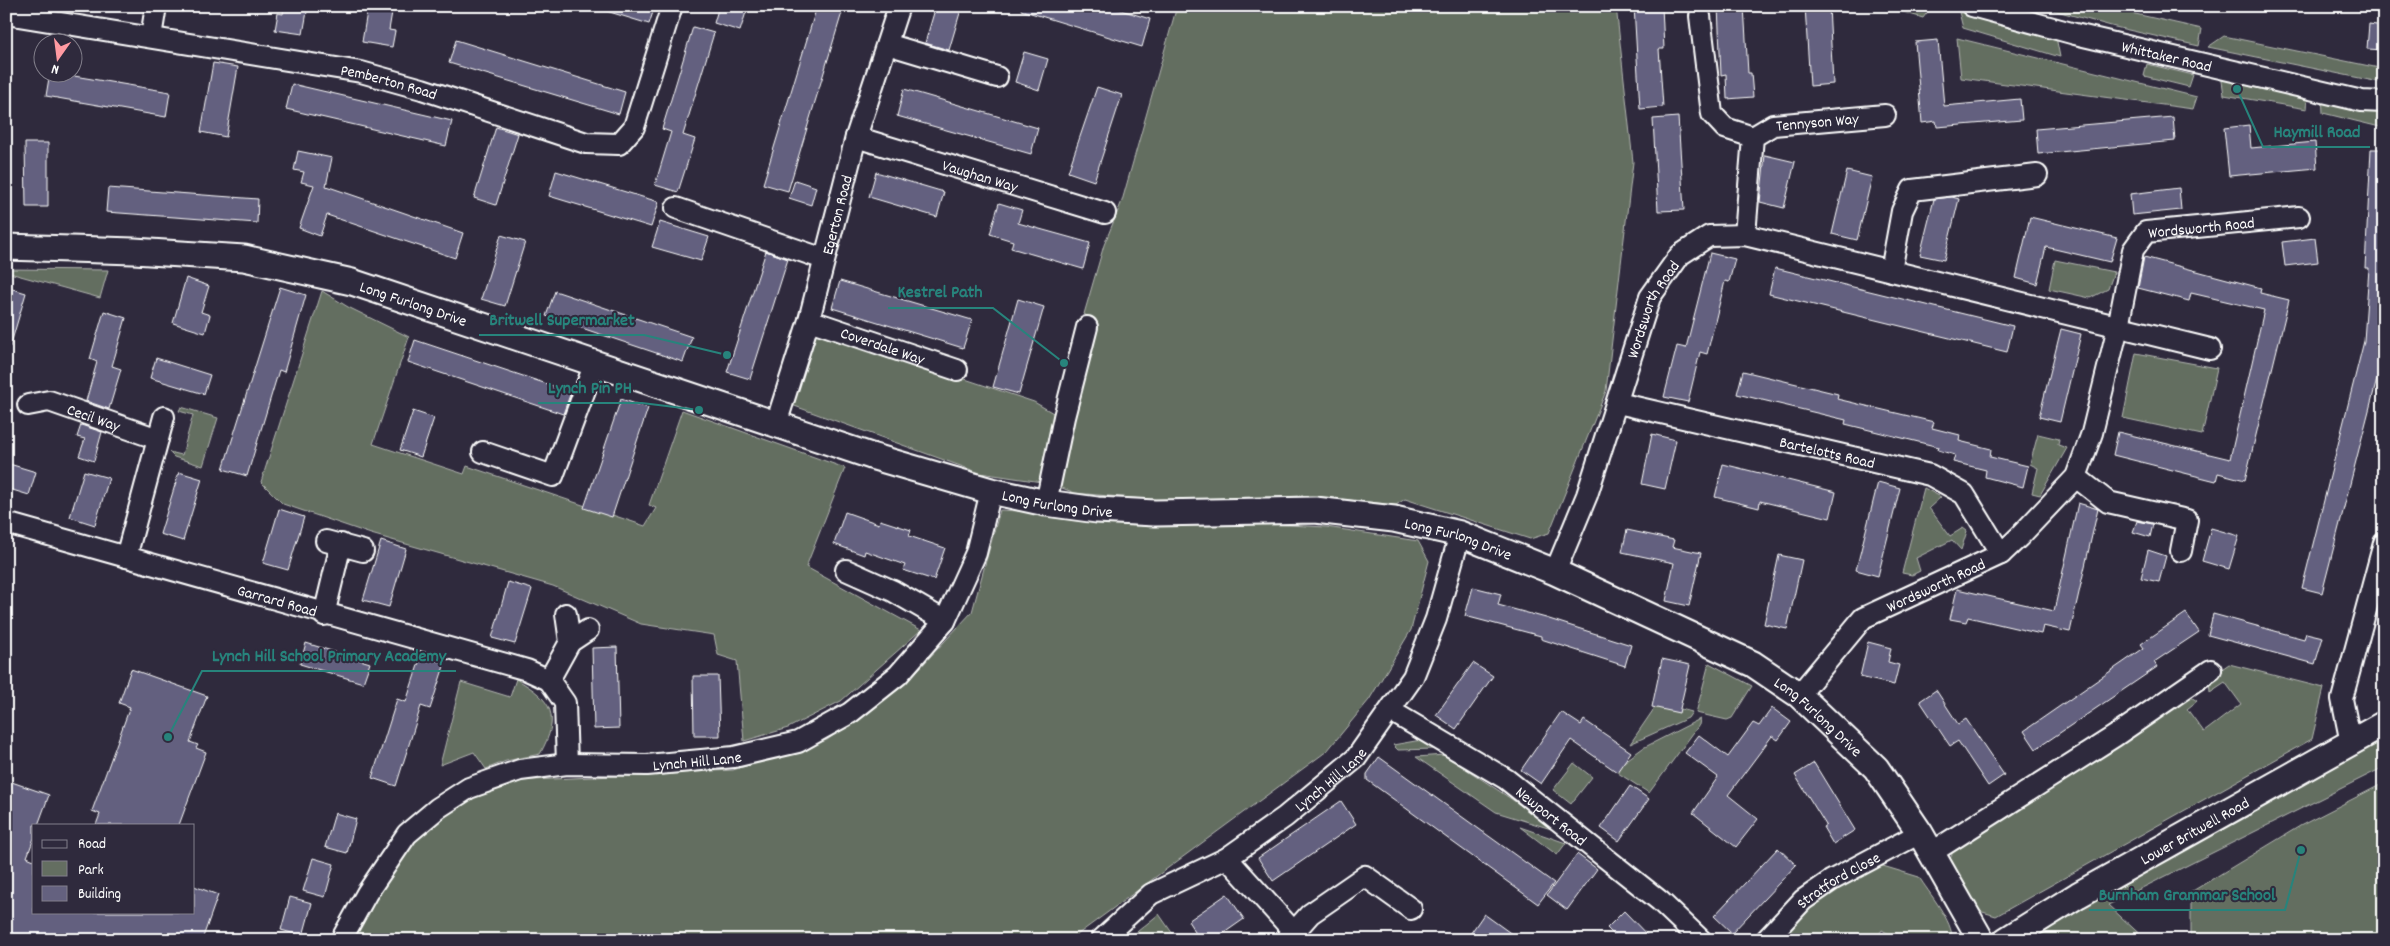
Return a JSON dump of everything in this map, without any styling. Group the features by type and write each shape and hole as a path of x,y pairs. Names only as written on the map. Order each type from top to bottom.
{"street":[{"path":"150,37 156,6"},
{"name":"Pemberton Road","path":"6,14 360,72 586,143 619,144 634,127 672,6"},
{"name":"Egerton Road","path":"776,424 809,320 856,137 899,6"},
{"name":"Whittaker Road","path":"1972,6 2075,34 2362,100 2384,102"},
{"path":"1700,16 1712,114 1725,128 1753,137 1745,235"},
{"path":"887,44 997,77"},
{"name":"Whittaker Road","path":"2362,100 2384,111"},
{"name":"Tennyson Way","path":"1753,137 1773,125 1885,115"},
{"name":"Vaughan Way","path":"856,137 1104,213"},
{"path":"1891,271 1902,211 1912,190 2037,175"},
{"path":"676,208 824,260"},
{"name":"Wordsworth Road","path":"1799,695 1863,618 2000,554 2019,538 2076,477 2092,433 2118,327 2133,250 2146,232 2299,216"},
{"name":"Wordsworth Road","path":"1555,572 1587,495 1618,403 1650,298 1680,255 1710,236 1745,235 2210,348"},
{"name":"Long Furlong Drive","path":"6,247 134,251 244,258 352,282 871,456 991,492 1046,503 1097,510 1154,513 1315,510 1394,519 1460,534 1555,572 1753,664 1799,695 1876,768 1926,843 1981,940"},
{"name":"Coverdale Way","path":"809,320 957,370"},
{"path":"1046,503 1064,417 1087,327"},
{"path":"483,452 554,476 595,363"},
{"name":"Cecil Way","path":"28,405 49,401 158,440"},
{"name":"Bartelotts Road","path":"1618,403 1930,475 1964,494 2000,554"},
{"path":"126,557 164,417"},
{"path":"2076,477 2108,502 2187,520 2181,551"},
{"name":"Lynch Hill Lane","path":"341,940 367,893 407,834 438,808 469,788 520,770 568,764 647,765 734,757 798,742 850,713 898,675 945,621 976,553 991,492"},
{"name":"Garrard Road","path":"6,523 324,615 527,670 549,680"},
{"name":"Lynch Hill Lane","path":"1101,940 1151,894 1227,858 1285,817 1356,758 1391,711 1413,677 1432,627 1460,534"},
{"path":"324,615 334,543 362,551"},
{"path":"2351,743 2342,699 2384,543"},
{"path":"846,570 893,591 945,621"},
{"path":"566,614 570,642"},
{"path":"568,764 565,703 549,680 570,642 588,630"},
{"name":"Stratford Close","path":"1766,940 1803,900 1832,880 1926,843 2115,736 2211,670"},
{"name":"Newport Road","path":"1391,711 1506,779 1653,895 1701,940"},
{"name":"Lower Britwell Road","path":"2006,940 2078,896 2384,724"},
{"path":"1227,858 1291,936 1310,914 1365,876 1411,909"}],"green space":[{"path":"1177,6 1616,6 1633,162 1606,391 1549,533 1530,539 1405,499 1396,505 1311,496 1155,500 1075,493 1054,485 1097,323 1084,314 1104,245 1122,201"},
{"path":"1883,6 1932,6 1923,18"},
{"path":"2100,6 2202,29 2199,46 2115,27 2042,7"},
{"path":"1959,12 2056,37 2060,57 1963,28"},
{"path":"2224,36 2384,69 2384,83 2208,47"},
{"path":"1957,38 2197,97 2193,109 1961,78"},
{"path":"2147,64 2193,75 2189,87 2144,76"},
{"path":"2221,74 2308,95 2307,109 2224,95"},
{"path":"2322,94 2367,105 2384,113 2384,128 2323,113"},
{"path":"2055,260 2114,272 2108,289 2090,298 2049,289"},
{"path":"6,269 108,270 100,298 6,272"},
{"path":"322,291 348,307 409,337 373,444 464,474 467,466 645,526 656,508 649,505 682,410 845,468 806,567 921,630 841,701 788,728 744,741 737,661 718,655 714,635 641,624 553,586 371,534 283,504 261,482"},
{"path":"812,328 1034,402 1055,414 1042,482 980,473 789,404"},
{"path":"2136,353 2217,368 2202,435 2123,418"},
{"path":"181,407 218,418 203,466 174,457 169,452 182,455 193,415 179,411"},
{"path":"2038,434 2059,439 2058,445 2067,448 2040,495 2032,493 2038,468 2030,464"},
{"path":"1924,488 1941,497 1929,508 1950,536 1963,528 1967,531 1961,550 1952,540 1916,558 1920,571 1912,575 1902,573"},
{"path":"1000,510 1326,527 1418,541 1429,561 1411,630 1369,700 1327,751 1070,940 348,940 422,830 493,782 733,770 827,740 903,686 972,612"},
{"path":"1709,663 1752,686 1732,718 1727,720 1696,713"},
{"path":"2229,664 2324,688 2312,739 1996,916 1969,908 1948,865 1955,845 2185,693 2197,701 2187,709 2204,732 2241,704 2225,682 2210,692 2209,678"},
{"path":"516,679 538,694 550,710 550,729 547,741 540,754 506,761 486,769 474,752 440,765 461,682 510,697"},
{"path":"1658,703 1692,712 1688,718 1630,744"},
{"path":"1700,719 1699,725 1649,793 1618,773 1617,767 1643,748"},
{"path":"2384,731 2384,767 2108,905 2146,940 2021,940"},
{"path":"1421,740 1435,749 1398,750 1393,745"},
{"path":"1445,755 1561,832 1496,812 1416,757"},
{"path":"1574,763 1592,777 1571,804 1553,790"},
{"path":"2384,783 2384,940 2191,940 2191,892 2300,826"},
{"path":"1520,827 1566,843 1557,855"},
{"path":"1873,863 1919,877 1945,916 1952,933 1952,940 1899,940 1882,930 1875,940 1773,940 1811,901"},
{"path":"1159,914 1177,940 1127,940"}],"building":[{"path":"284,6 308,6 303,34 275,30 278,13 283,14"},
{"path":"368,6 393,6 389,30 395,31 392,47 362,42"},
{"path":"604,6 655,6 649,24 603,10"},
{"path":"719,6 748,6 740,31 714,23"},
{"path":"817,6 844,6 788,191 763,184"},
{"path":"936,6 962,6 949,50 925,43"},
{"path":"1022,6 1108,6 1150,19 1142,47 1021,10"},
{"path":"1634,6 1662,6 1664,49 1659,49 1663,107 1640,109"},
{"path":"1718,6 1744,6 1748,73 1751,73 1753,97 1727,99 1726,74 1721,75"},
{"path":"1805,6 1829,6 1833,84 1810,86"},
{"path":"2369,24 2384,26 2384,50 2367,49"},
{"path":"693,27 714,33 683,135 695,139 678,192 655,185 671,132 662,129"},
{"path":"456,40 625,92 619,114 449,63"},
{"path":"1938,40 1944,106 2020,99 2022,120 1937,127 1936,121 1922,123 1915,42"},
{"path":"1024,52 1048,59 1039,90 1015,82"},
{"path":"213,63 238,67 226,137 201,132"},
{"path":"82,77 170,92 166,117 46,96 48,82 82,82"},
{"path":"292,84 452,121 446,146 286,109"},
{"path":"1097,87 1122,95 1094,181 1068,172"},
{"path":"904,89 1038,128 1031,154 897,116"},
{"path":"1678,117 1684,210 1658,211 1653,119"},
{"path":"2173,117 2175,141 2038,154 2036,129"},
{"path":"2249,125 2251,148 2315,142 2317,168 2229,176 2224,128"},
{"path":"496,127 518,134 496,205 474,198"},
{"path":"25,143 48,143 48,207 26,207"},
{"path":"2371,149 2384,149 2384,352 2322,593 2302,588 2364,341 2369,268 2365,268"},
{"path":"298,151 332,158 326,186 463,233 455,258 327,215 320,236 299,228 314,185 301,182 304,172 294,170"},
{"path":"1765,155 1795,162 1784,208 1760,202"},
{"path":"556,171 659,202 651,227 549,196"},
{"path":"1847,171 1872,177 1857,240 1832,234"},
{"path":"876,172 944,192 937,217 869,197"},
{"path":"795,180 816,187 811,205 789,198"},
{"path":"108,188 258,199 257,223 106,212"},
{"path":"2179,188 2181,210 2132,215 2130,194"},
{"path":"1952,197 1959,199 1944,260 1920,255 1934,199"},
{"path":"999,203 1022,210 1018,223 1090,243 1083,269 1011,248 1013,241 990,234"},
{"path":"2030,217 2117,238 2110,262 2046,247 2037,284 2016,278"},
{"path":"660,222 709,237 701,261 652,247"},
{"path":"501,235 525,242 505,306 481,299"},
{"path":"2315,238 2318,262 2285,266 2282,242"},
{"path":"766,251 788,259 750,379 727,372"},
{"path":"1710,253 1735,259 1729,282 1725,281 1707,354 1700,352 1688,402 1664,397 1677,346 1686,348"},
{"path":"2144,257 2261,288 2260,293 2289,300 2245,480 2218,473 2216,481 2113,455 2118,432 2230,459 2264,310 2191,293 2189,301 2138,288"},
{"path":"1775,268 2013,326 2007,352 1769,294"},
{"path":"186,278 209,286 201,312 210,315 205,333 173,323"},
{"path":"840,281 972,320 963,348 832,308"},
{"path":"6,287 26,293 10,347 6,346"},
{"path":"280,287 306,295 284,372 279,370 247,476 223,469"},
{"path":"555,291 692,337 683,362 546,316"},
{"path":"1018,299 1044,307 1019,394 993,387"},
{"path":"104,311 126,318 112,366 121,369 109,409 86,401 97,362 90,359"},
{"path":"2061,329 2081,334 2060,422 2039,417"},
{"path":"415,340 571,392 563,414 408,362"},
{"path":"156,358 210,375 204,394 150,378"},
{"path":"1743,371 1838,394 1837,399 1934,422 1932,428 1960,435 1959,441 1991,449 1990,457 2028,466 2023,487 1985,477 1986,470 1953,462 1955,455 1938,450 1939,447 1845,424 1846,420 1737,394"},
{"path":"621,399 648,408 612,517 584,508"},
{"path":"413,411 434,418 421,457 400,450"},
{"path":"81,425 102,432 94,461 79,456 85,439 77,437"},
{"path":"1652,434 1676,440 1665,489 1642,484"},
{"path":"6,463 36,472 29,495 6,488"},
{"path":"1723,464 1836,492 1830,518 1760,501 1759,508 1715,497"},
{"path":"84,471 109,478 95,525 70,517"},
{"path":"179,472 202,479 183,541 160,534"},
{"path":"1878,482 1900,488 1878,576 1856,570"},
{"path":"2078,503 2098,509 2070,632 2043,626 2041,634 1968,617 1966,622 1950,619 1957,589 2054,611"},
{"path":"279,509 304,517 288,570 263,563"},
{"path":"845,512 879,524 880,520 911,530 909,536 945,548 934,580 903,570 905,565 865,551 864,555 834,544"},
{"path":"2137,521 2153,524 2150,537 2133,532"},
{"path":"2211,528 2239,536 2229,569 2202,561"},
{"path":"1627,530 1674,540 1672,547 1701,553 1689,606 1666,601 1674,563 1622,552"},
{"path":"381,541 406,549 389,607 363,600"},
{"path":"2148,550 2166,556 2159,582 2141,578"},
{"path":"1779,555 1802,560 1787,629 1764,624"},
{"path":"508,582 532,589 515,644 492,638"},
{"path":"1473,587 1501,594 1498,605 1631,645 1625,666 1541,639 1541,636 1465,616"},
{"path":"2186,613 2199,632 2154,662 2157,667 2036,749 2024,731 2144,648 2141,644"},
{"path":"2213,614 2304,639 2306,633 2323,637 2315,664 2208,635"},
{"path":"1868,642 1891,648 1888,662 1899,665 1894,685 1860,677"},
{"path":"306,643 370,663 363,683 300,664"},
{"path":"617,647 619,728 594,729 592,648"},
{"path":"421,656 445,663 430,709 421,706 396,786 372,778 397,699 406,702"},
{"path":"1662,659 1690,665 1679,713 1652,707"},
{"path":"1473,663 1493,676 1456,729 1436,715"},
{"path":"131,669 207,696 190,742 198,745 196,748 206,752 179,824 96,824 100,814 92,811 130,707 119,703"},
{"path":"693,676 718,676 720,736 694,736"},
{"path":"1936,690 1958,724 1966,719 2004,775 1988,786 1958,741 1950,746 1920,701"},
{"path":"1772,708 1791,722 1778,740 1772,736 1728,795 1758,819 1736,847 1693,813 1718,777 1685,753 1699,735 1728,757 1753,723 1759,726"},
{"path":"1561,712 1581,725 1584,720 1631,752 1617,772 1571,740 1541,784 1521,770"},
{"path":"1379,757 1554,883 1538,904 1367,780 1367,774"},
{"path":"1814,763 1855,830 1833,844 1823,827 1826,825 1795,775"},
{"path":"6,780 49,795 38,824 32,824 32,843 27,857 32,859 32,914 195,914 195,886 218,895 202,940 6,940"},
{"path":"1630,786 1649,799 1619,841 1601,828"},
{"path":"1341,801 1356,824 1273,881 1258,858"},
{"path":"335,813 356,819 347,853 325,847"},
{"path":"1778,848 1796,865 1732,933 1714,916"},
{"path":"1577,854 1597,869 1567,910 1547,895"},
{"path":"313,858 334,864 325,897 303,891"},
{"path":"1227,894 1244,919 1214,940 1200,940 1188,921"},
{"path":"290,897 312,903 303,936 281,930"},
{"path":"1624,911 1652,940 1619,940 1607,928"},
{"path":"1484,914 1520,940 1466,940"}],"place":[{"name":"Haymill Road","path":"2237,89"},
{"name":"Britwell Supermarket","path":"727,355"},
{"name":"Kestrel Path","path":"1064,363"},
{"name":"Lynch Pin PH","path":"699,410"},
{"name":"Lynch Hill School Primary Academy","path":"168,737"},
{"name":"Burnham Grammar School","path":"2301,850"}]}
